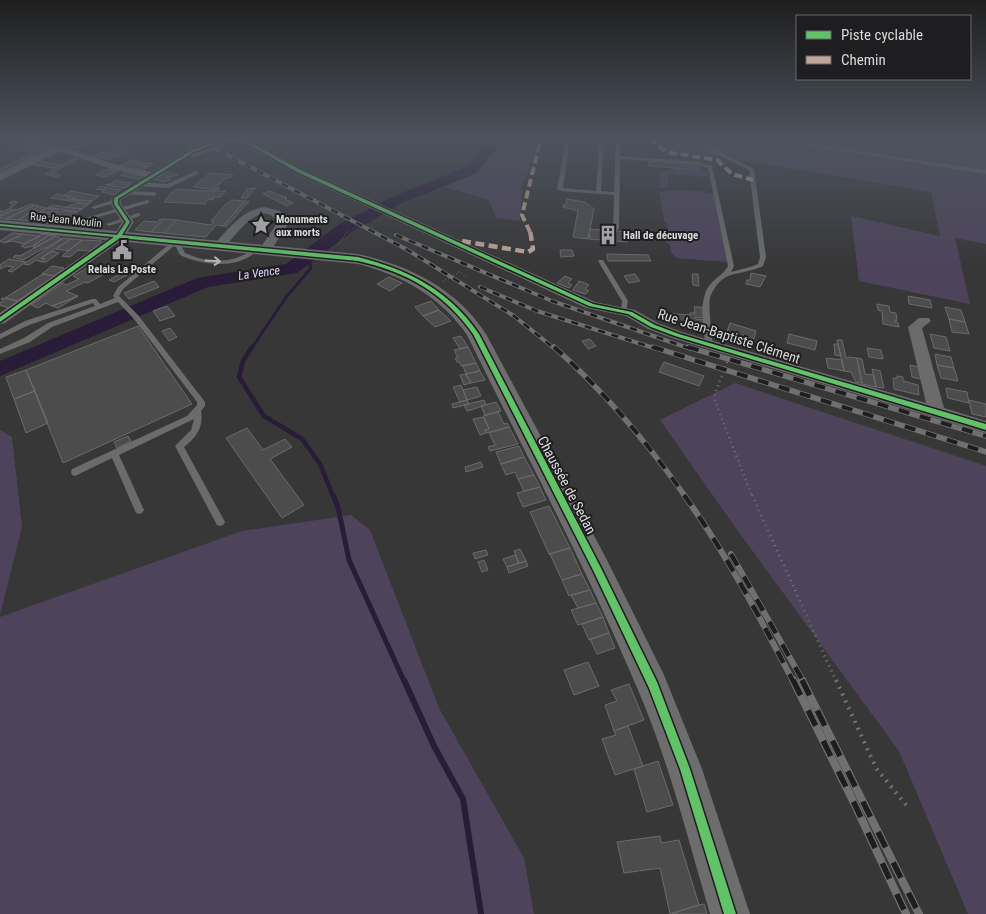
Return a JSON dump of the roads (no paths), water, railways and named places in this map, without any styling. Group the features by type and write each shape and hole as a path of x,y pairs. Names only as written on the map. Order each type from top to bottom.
{"main road":[{"name":"Rue Jean Moulin","path":"0,225 114,230 176,242 220,245"},
{"name":"Chaussée de Sedan","path":"220,245 298,253 331,250 402,273 434,291 457,310 469,324 597,569 653,686 685,769 730,914"}],"street":[{"path":"0,320 114,230 128,222 116,199 143,181"},
{"name":"Rue Jean-Baptiste Clément","path":"320,181 372,205 382,215 452,240 592,305 624,311 662,330 986,428"},
{"path":"220,245 249,214 265,211 278,215 283,223 260,249"},
{"path":"924,321 915,327 937,413"}],"lane":[{"path":"137,184 168,186 180,181"},
{"path":"561,181 560,189 616,194"},
{"path":"598,193 599,181"},
{"path":"616,181 616,229"},
{"path":"709,345 706,299 716,283 727,273 731,266 713,181"},
{"path":"727,273 755,268 761,265 762,256 752,181"},
{"path":"124,193 154,194"},
{"path":"81,220 148,202"},
{"path":"94,207 121,210 138,215"},
{"path":"114,230 121,210"},
{"path":"74,472 190,418 201,406 202,402 136,317 116,296 120,288 176,242 182,254 196,260 208,261 230,261 250,255 260,249"},
{"path":"601,261 624,301 624,311"},
{"path":"0,352 27,340 50,325 119,299"},
{"path":"0,337 27,323 94,300 99,307"},
{"path":"196,412 199,422 195,431 187,441 179,446 220,522"},
{"path":"114,453 140,510"}],"waterway":[{"name":"La Vence","path":"0,369 204,282 291,269 344,229 397,200 445,181"},
{"path":"251,349 287,296 311,268 308,258"},
{"path":"252,347 243,361 239,377 264,416 302,439 320,464 333,496"},
{"path":"333,495 338,507 349,560 404,681"},
{"path":"404,680 434,746 463,799 481,914"}],"railway":[{"path":"276,181 406,249 514,316 555,349"},
{"path":"396,235 552,301 691,349"},
{"path":"480,287 537,311 657,349"},
{"path":"554,347 624,417 685,496"},
{"path":"653,347 986,452"},
{"path":"688,347 986,436"},
{"path":"684,495 728,563 793,681"},
{"path":"731,554 803,681"},
{"path":"793,680 856,807 906,914"},
{"path":"802,680 919,914"}],"place":[{"name":"Monuments aux morts","path":"261,225"},
{"name":"Hall de décuvage","path":"608,235"},
{"name":"Relais La Poste","path":"122,250"}]}
